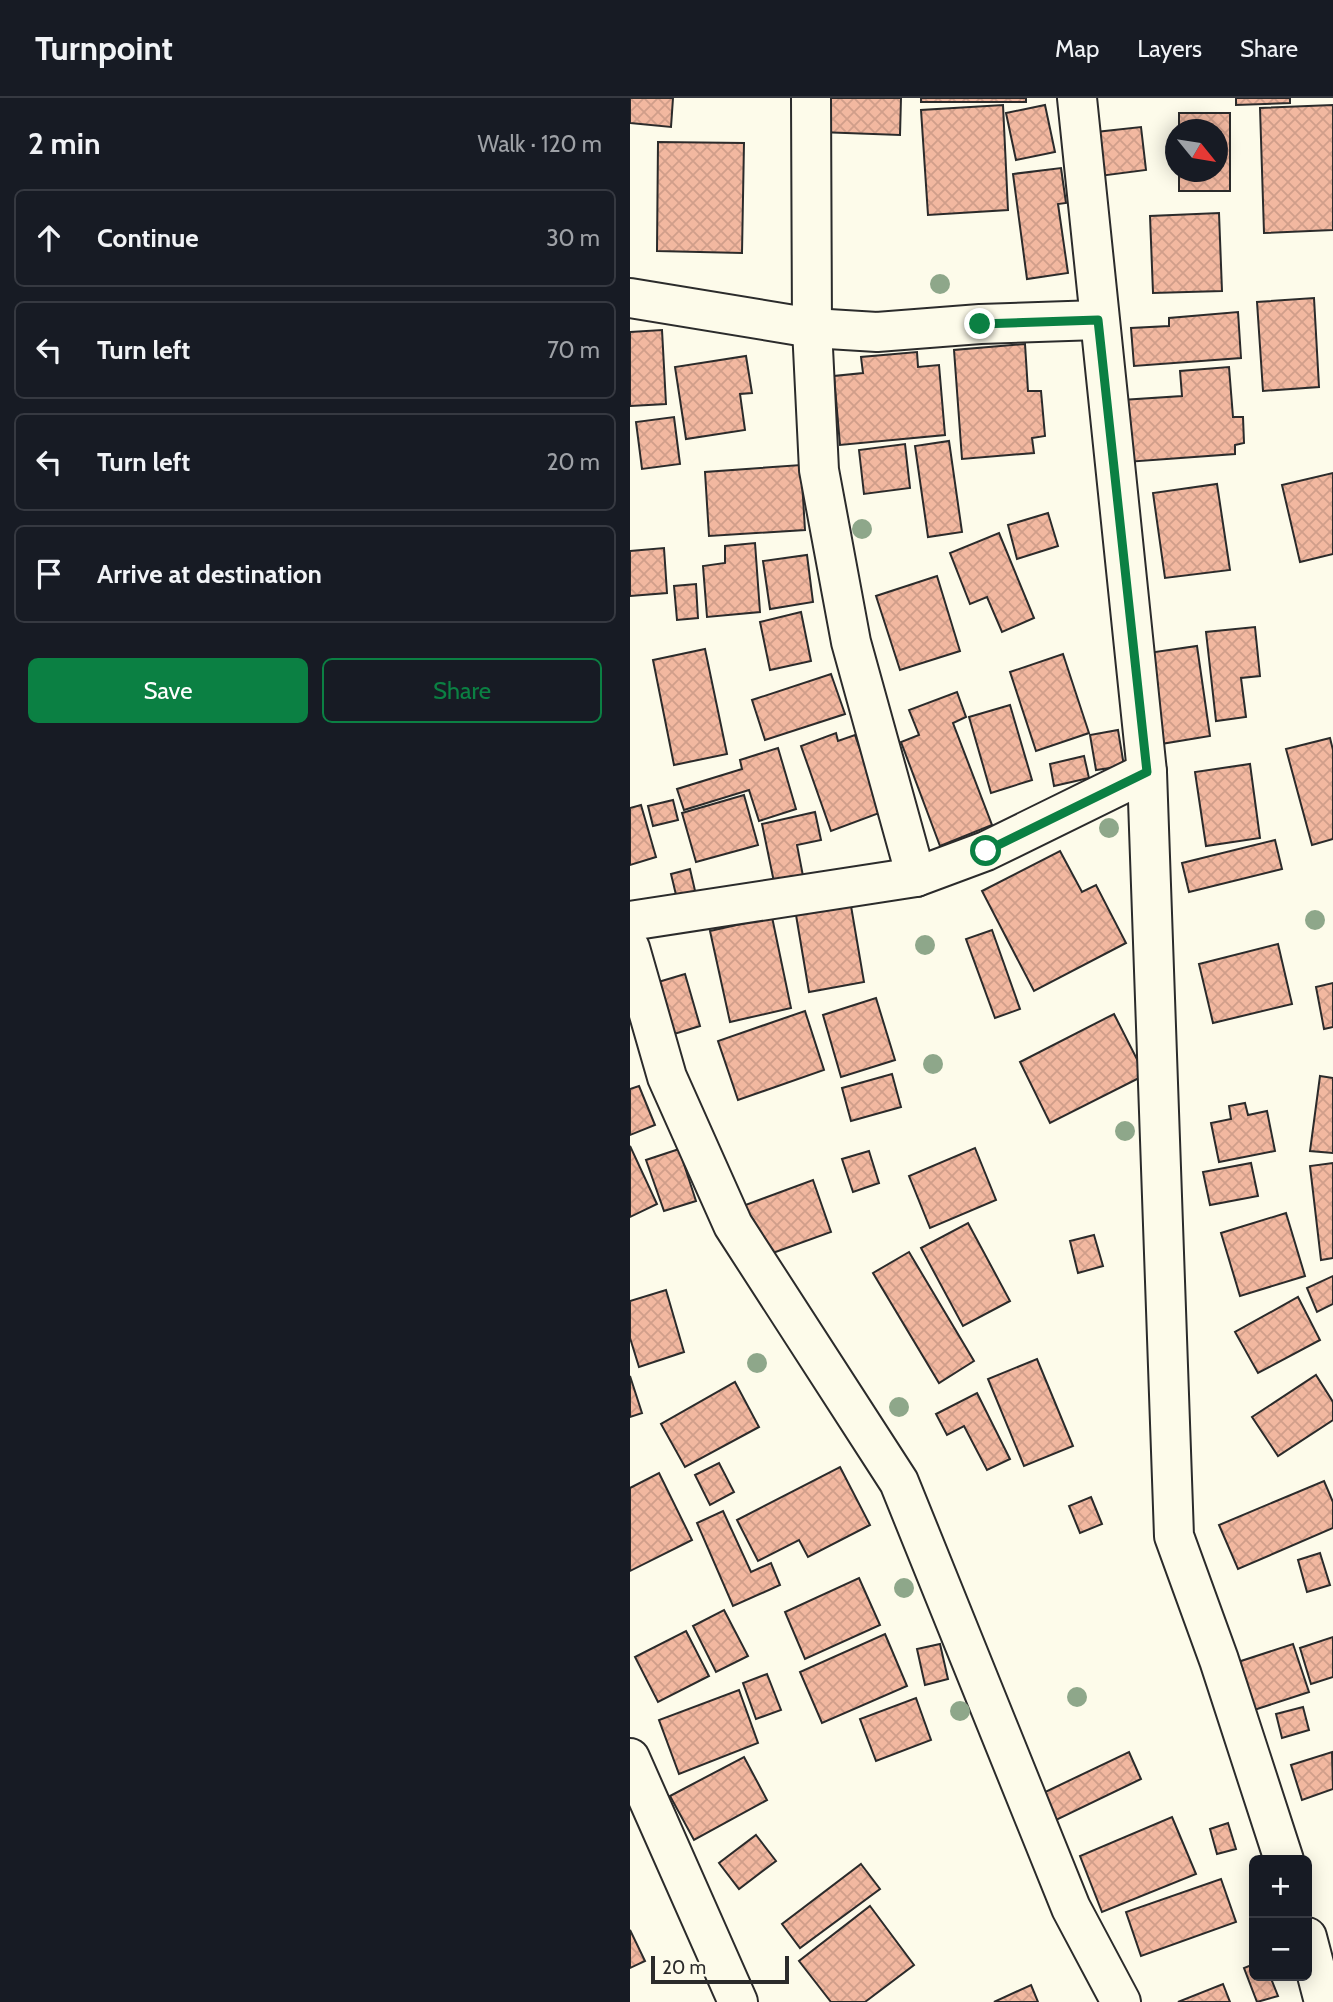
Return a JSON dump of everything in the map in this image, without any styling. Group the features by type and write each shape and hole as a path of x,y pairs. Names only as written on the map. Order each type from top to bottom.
{"street":[{"path":"811,98 812,328 819,470 851,642 916,877"},
{"path":"1077,98 1147,772 1174,1536 1219,1660 1282,1855"},
{"path":"630,298 812,328 877,332 980,324 1098,320"},
{"path":"630,921 916,877 986,851 1147,772"},
{"path":"630,948 667,1077 733,1225 899,1482 1071,1908 1121,2002"},
{"path":"630,1758 738,2002"},
{"path":"1312,1956 1324,2002"}],"building":[{"path":"630,98 673,98 671,127 630,123"},
{"path":"821,98 901,98 900,135 819,132"},
{"path":"921,98 1026,98 1026,102 921,102"},
{"path":"1236,98 1290,98 1290,103 1236,105"},
{"path":"1003,105 1008,210 928,215 921,110"},
{"path":"1045,105 1055,152 1016,160 1006,113"},
{"path":"1333,105 1333,230 1264,233 1260,108"},
{"path":"1179,113 1230,113 1230,191 1179,191 1179,182 1228,182 1228,119 1179,119"},
{"path":"1141,127 1146,170 1092,177 1087,133"},
{"path":"658,142 744,143 742,253 657,251"},
{"path":"1061,168 1066,203 1058,204 1068,273 1027,279 1013,174"},
{"path":"1219,213 1222,291 1153,293 1150,216"},
{"path":"1314,298 1319,387 1263,391 1257,302"},
{"path":"1238,312 1241,358 1134,366 1131,328 1169,326 1169,318"},
{"path":"662,330 666,404 630,406 630,332"},
{"path":"1025,344 1028,391 1041,391 1045,436 1032,438 1034,453 962,459 954,350"},
{"path":"917,352 918,367 939,365 945,435 840,445 834,376 863,373 861,357"},
{"path":"746,356 752,393 740,394 745,430 686,439 675,367"},
{"path":"1229,367 1233,417 1243,417 1244,443 1235,445 1235,454 1126,462 1122,400 1182,396 1180,371"},
{"path":"674,417 680,464 642,469 636,422"},
{"path":"949,441 962,532 928,537 915,446"},
{"path":"905,444 910,488 864,494 859,450"},
{"path":"801,465 805,530 709,536 705,472"},
{"path":"1333,473 1333,554 1300,562 1282,485"},
{"path":"1217,484 1230,570 1165,578 1153,493"},
{"path":"1048,513 1058,546 1017,559 1008,525"},
{"path":"999,533 1034,618 1002,632 987,597 970,604 950,553"},
{"path":"755,543 760,612 707,617 703,566 725,563 725,546"},
{"path":"664,548 667,593 630,596 630,551"},
{"path":"807,555 813,602 770,609 763,561"},
{"path":"937,576 960,651 900,670 876,596"},
{"path":"696,584 698,618 677,620 674,586"},
{"path":"801,612 811,661 770,670 760,622"},
{"path":"1255,627 1260,676 1241,678 1246,717 1216,721 1206,632"},
{"path":"1197,646 1210,736 1161,744 1148,653"},
{"path":"705,649 727,754 674,765 653,660"},
{"path":"1063,654 1089,733 1036,751 1010,672"},
{"path":"831,674 845,714 765,740 752,700"},
{"path":"957,692 966,717 953,723 992,825 940,846 901,742 919,735 909,710"},
{"path":"1010,705 1032,780 991,793 969,717"},
{"path":"1118,730 1124,766 1096,770 1090,735"},
{"path":"836,733 838,741 855,735 882,812 831,831 801,746"},
{"path":"1330,738 1333,750 1333,839 1312,845 1286,749"},
{"path":"778,748 796,809 759,821 749,790 684,810 677,789 742,769 740,760"},
{"path":"1084,756 1089,778 1054,786 1050,764"},
{"path":"1250,764 1260,838 1206,846 1195,772"},
{"path":"744,795 758,845 696,862 682,813"},
{"path":"673,800 678,820 653,826 648,806"},
{"path":"641,805 656,857 630,865 630,808"},
{"path":"815,812 821,840 797,845 803,876 774,882 762,824"},
{"path":"1275,840 1282,869 1189,892 1182,863"},
{"path":"1060,851 1082,892 1096,885 1126,943 1034,991 982,891"},
{"path":"690,869 696,895 677,899 671,874"},
{"path":"851,906 864,982 809,992 796,915"},
{"path":"772,917 791,1008 730,1022 710,931"},
{"path":"992,930 1020,1009 995,1018 966,939"},
{"path":"1278,944 1292,1004 1213,1023 1199,964"},
{"path":"685,974 700,1026 661,1038 645,986"},
{"path":"1333,983 1333,1027 1324,1029 1316,987"},
{"path":"876,998 895,1060 841,1077 823,1015"},
{"path":"805,1011 824,1070 738,1100 718,1041"},
{"path":"1114,1014 1145,1075 1050,1123 1020,1062"},
{"path":"892,1074 901,1107 851,1121 842,1088"},
{"path":"1320,1076 1333,1078 1333,1153 1310,1151"},
{"path":"639,1086 655,1125 630,1135 630,1089"},
{"path":"1245,1103 1248,1115 1267,1111 1275,1151 1219,1162 1211,1123 1231,1119 1229,1106"},
{"path":"630,1146 657,1204 630,1217"},
{"path":"975,1148 996,1200 930,1228 909,1176"},
{"path":"679,1149 696,1201 664,1211 646,1160"},
{"path":"869,1151 879,1183 853,1192 842,1159"},
{"path":"1251,1163 1258,1196 1210,1205 1203,1172"},
{"path":"1333,1163 1333,1258 1321,1260 1310,1166"},
{"path":"813,1180 831,1232 759,1258 740,1207"},
{"path":"1286,1213 1305,1276 1240,1296 1221,1233"},
{"path":"968,1223 1010,1301 963,1326 921,1248"},
{"path":"1094,1235 1103,1266 1078,1273 1070,1241"},
{"path":"909,1252 974,1361 939,1383 873,1273"},
{"path":"1333,1276 1333,1304 1317,1312 1307,1288"},
{"path":"666,1290 684,1352 639,1367 630,1338 630,1301"},
{"path":"1298,1297 1320,1340 1258,1373 1235,1332"},
{"path":"1037,1359 1073,1446 1024,1466 988,1379"},
{"path":"1316,1375 1333,1402 1333,1420 1278,1456 1252,1417"},
{"path":"630,1376 642,1413 630,1417"},
{"path":"735,1382 759,1427 685,1467 661,1424"},
{"path":"977,1393 1010,1459 987,1470 964,1426 947,1435 936,1414"},
{"path":"719,1463 734,1492 710,1505 695,1475"},
{"path":"840,1467 870,1525 808,1557 799,1540 758,1561 737,1520"},
{"path":"659,1473 692,1540 630,1571 630,1488"},
{"path":"1324,1481 1333,1502 1333,1528 1238,1569 1219,1525"},
{"path":"1091,1497 1102,1524 1080,1533 1069,1506"},
{"path":"723,1511 751,1572 771,1563 780,1585 733,1606 697,1523"},
{"path":"1320,1553 1330,1585 1307,1592 1298,1560"},
{"path":"859,1578 880,1625 805,1659 785,1612"},
{"path":"724,1610 748,1656 716,1672 693,1626"},
{"path":"686,1631 709,1676 658,1702 635,1657"},
{"path":"885,1634 907,1686 822,1723 800,1672"},
{"path":"1333,1637 1333,1677 1311,1684 1300,1648"},
{"path":"940,1644 948,1679 925,1685 917,1649"},
{"path":"1293,1644 1309,1692 1254,1710 1238,1662"},
{"path":"767,1674 781,1710 756,1719 743,1683"},
{"path":"739,1690 758,1743 679,1774 659,1720"},
{"path":"916,1698 931,1740 876,1761 860,1719"},
{"path":"1303,1707 1309,1730 1282,1738 1276,1714"},
{"path":"1129,1752 1141,1779 1054,1821 1041,1794"},
{"path":"1332,1752 1333,1789 1302,1800 1291,1765"},
{"path":"744,1757 767,1800 694,1840 670,1796"},
{"path":"1172,1817 1196,1874 1102,1912 1080,1856"},
{"path":"1228,1823 1236,1849 1217,1854 1210,1829"},
{"path":"756,1835 776,1861 739,1889 719,1863"},
{"path":"861,1864 880,1889 800,1948 782,1924"},
{"path":"1221,1879 1236,1922 1141,1956 1126,1912"},
{"path":"870,1906 914,1965 865,2002 831,2002 799,1961"},
{"path":"630,1930 645,1961 630,1968"},
{"path":"1249,1966 1249,1981 1272,1981 1278,1996 1257,2002 1244,1968"},
{"path":"1223,1984 1230,2002 1178,2002"},
{"path":"1031,1985 1038,2002 994,2002"}],"route":[{"path":"980,324 1098,320 1147,772 986,851"}]}
